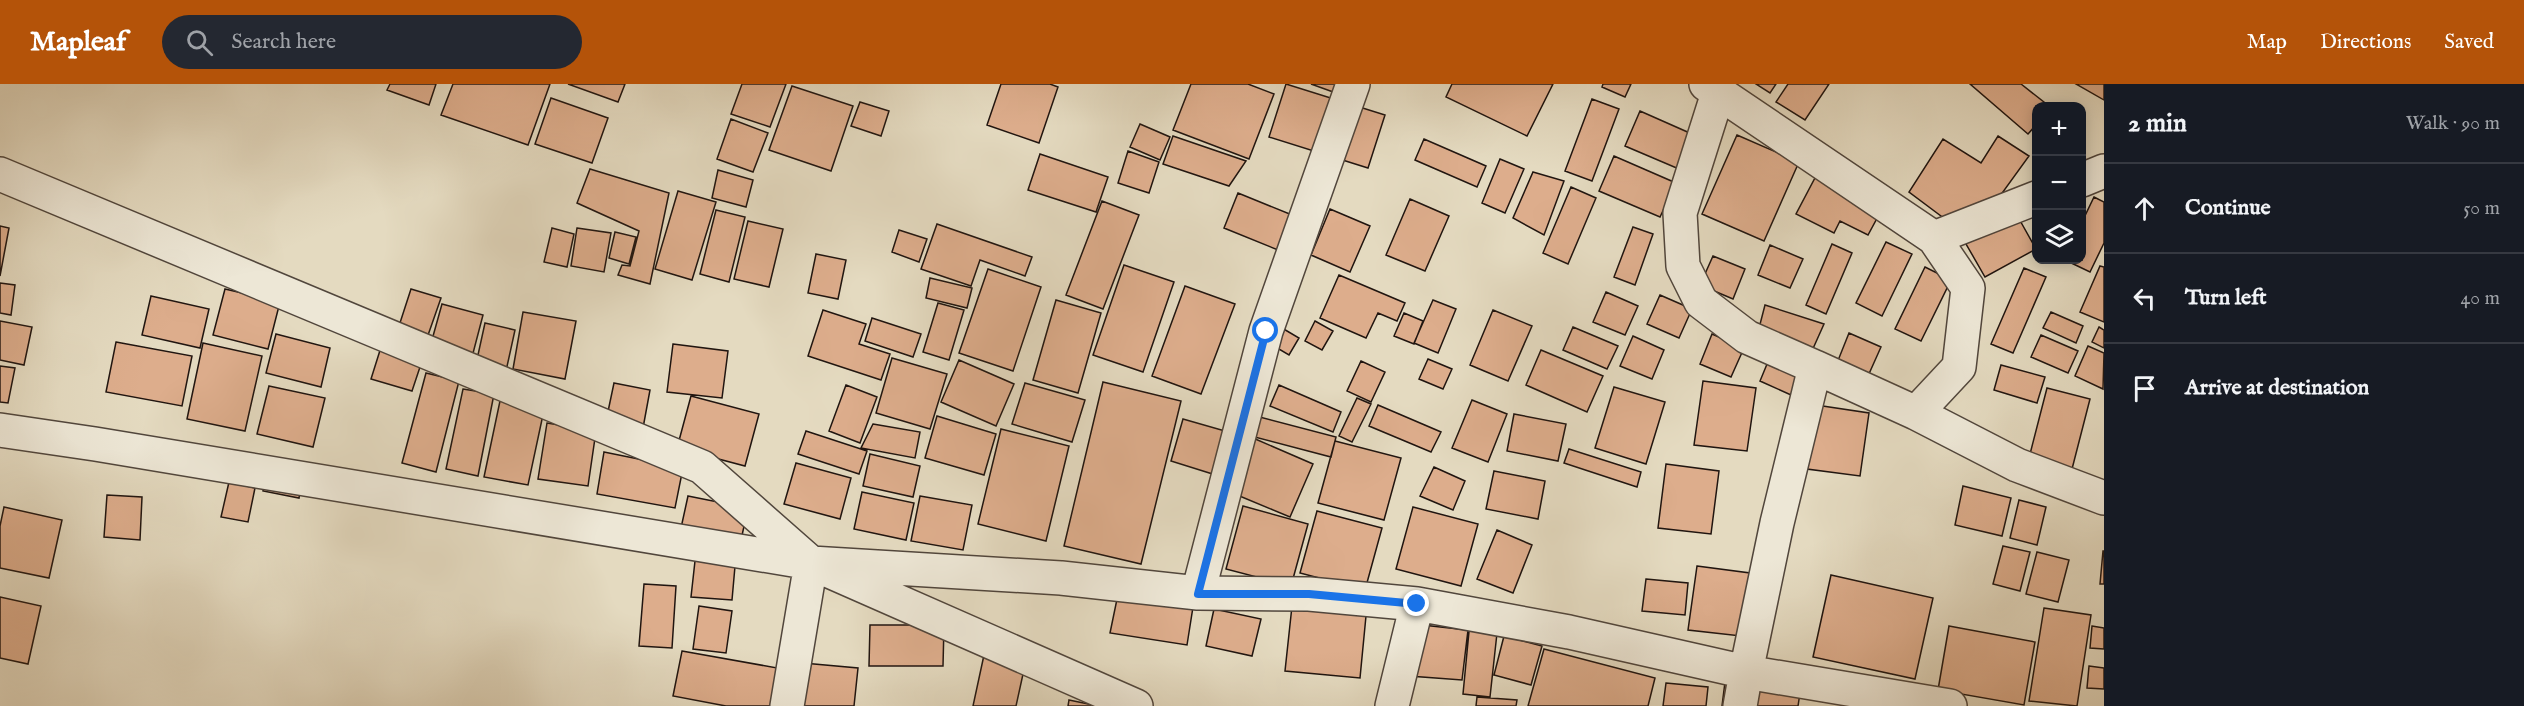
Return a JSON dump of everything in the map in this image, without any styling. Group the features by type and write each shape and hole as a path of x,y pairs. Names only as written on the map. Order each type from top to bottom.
{"street":[{"path":"1198,594 1266,331 1353,84"},
{"path":"1916,413 1959,367 1968,288 1934,238 1712,88 1680,213 1683,266 1701,302 1747,337 1916,413 2017,465 2104,498"},
{"path":"2086,178 2104,171"},
{"path":"0,174 702,467 811,563 1136,706"},
{"path":"1934,238 2032,200"},
{"path":"1740,706 1777,523 1815,367"},
{"path":"0,430 811,563 1061,578 1198,594 1309,594 1417,604 1569,632 1746,672 1950,706"},
{"path":"787,706 811,563"},
{"path":"1392,706 1417,604"}],"building":[{"path":"390,84 436,84 429,105 387,90"},
{"path":"453,84 550,84 528,145 441,115"},
{"path":"568,84 625,84 618,102"},
{"path":"742,84 786,84 770,127 731,114"},
{"path":"1001,84 1050,84 1058,87 1039,143 987,125"},
{"path":"1191,84 1248,84 1274,94 1249,159 1173,130"},
{"path":"1286,84 1385,115 1368,168 1269,137"},
{"path":"1311,84 1340,84 1336,93"},
{"path":"1452,84 1553,84 1527,136 1446,97"},
{"path":"1603,84 1631,84 1625,97 1602,87"},
{"path":"1756,84 1776,84 1770,93"},
{"path":"1788,84 1829,84 1805,120 1776,102"},
{"path":"1970,84 2021,84 2044,102 2032,102 2032,130 2028,134"},
{"path":"2076,84 2104,84 2104,100"},
{"path":"792,86 853,106 831,171 769,150"},
{"path":"551,98 608,118 592,163 535,144"},
{"path":"1592,99 1619,109 1592,181 1565,171"},
{"path":"860,102 889,111 881,136 851,126"},
{"path":"1640,111 1701,138 1686,172 1625,146"},
{"path":"731,119 768,133 753,172 717,159"},
{"path":"1140,124 1170,137 1160,160 1130,147"},
{"path":"1737,135 1799,162 1764,241 1702,214"},
{"path":"1173,136 1246,161 1229,186 1163,164"},
{"path":"1998,136 2029,156 1987,214 1957,228 1909,192 1943,139 1981,163"},
{"path":"1424,139 1486,166 1477,187 1415,160"},
{"path":"1128,151 1159,162 1149,193 1118,183"},
{"path":"1040,154 1108,177 1096,212 1028,190"},
{"path":"1614,156 1676,183 1660,217 1599,191"},
{"path":"1500,159 1524,169 1505,213 1482,203"},
{"path":"590,169 669,193 650,284 618,275 622,265 630,266 639,231 577,203"},
{"path":"718,170 753,180 746,207 712,198"},
{"path":"1533,172 1564,181 1544,235 1513,218"},
{"path":"1816,176 1882,209 1868,235 1840,221 1834,233 1796,214"},
{"path":"1571,187 1596,198 1568,264 1543,253"},
{"path":"678,191 716,202 692,280 655,269"},
{"path":"1238,193 1297,217 1283,252 1224,228"},
{"path":"2094,197 2104,202 2104,243 2090,272 2073,264 2086,264 2086,214"},
{"path":"1410,199 1449,216 1425,271 1386,255"},
{"path":"1102,201 1139,215 1103,309 1066,295"},
{"path":"2013,208 2032,242 2032,251 1985,277 1962,237"},
{"path":"1330,209 1370,226 1350,272 1311,255"},
{"path":"716,210 745,217 729,282 700,274"},
{"path":"748,221 783,229 769,287 734,279"},
{"path":"937,224 1032,257 1025,276 980,260 971,286 921,269"},
{"path":"0,226 9,228 0,276"},
{"path":"1633,227 1653,234 1635,285 1614,277"},
{"path":"552,228 574,234 567,267 544,262"},
{"path":"577,228 611,233 604,272 571,266"},
{"path":"899,230 927,239 919,262 892,252"},
{"path":"615,232 636,237 629,264 609,258"},
{"path":"1886,242 1912,254 1882,316 1856,303"},
{"path":"1832,244 1852,253 1826,314 1806,305"},
{"path":"1770,245 1803,259 1790,288 1758,275"},
{"path":"816,254 846,260 838,299 808,293"},
{"path":"1713,256 1745,269 1733,299 1700,285"},
{"path":"1124,265 1174,282 1143,372 1093,355"},
{"path":"2100,266 2104,267 2104,322 2080,312"},
{"path":"1925,267 1951,280 1921,341 1895,329"},
{"path":"2024,268 2046,277 2013,353 1991,344"},
{"path":"988,269 1041,287 1013,371 959,353"},
{"path":"1339,275 1405,303 1397,321 1378,313 1366,338 1320,318"},
{"path":"930,278 972,288 967,308 926,298"},
{"path":"0,283 15,285 11,315 0,313"},
{"path":"1185,286 1235,304 1201,394 1152,376"},
{"path":"225,289 280,302 268,349 213,335"},
{"path":"411,289 441,298 427,338 398,329"},
{"path":"1606,292 1638,306 1625,335 1593,322"},
{"path":"1660,295 1692,309 1679,338 1647,324"},
{"path":"151,296 209,309 200,348 142,335"},
{"path":"1056,300 1101,313 1078,393 1033,380"},
{"path":"1433,300 1456,309 1438,353 1414,343"},
{"path":"938,303 964,310 949,360 923,352"},
{"path":"442,304 483,315 472,357 430,347"},
{"path":"1765,305 1824,324 1811,353 1758,332"},
{"path":"823,310 866,324 859,344 890,354 881,380 808,356"},
{"path":"1493,310 1532,326 1508,381 1470,365"},
{"path":"523,312 576,321 565,379 513,369"},
{"path":"2051,312 2083,326 2076,343 2043,328"},
{"path":"1404,313 1423,321 1414,344 1394,336"},
{"path":"872,318 921,334 913,357 865,341"},
{"path":"0,321 32,327 24,365 0,360"},
{"path":"1315,321 1333,331 1322,350 1305,341"},
{"path":"485,323 515,330 506,371 476,364"},
{"path":"1573,327 1618,346 1607,369 1563,350"},
{"path":"2099,327 2104,330 2104,348 2092,342"},
{"path":"1282,328 1299,338 1289,355 1272,345"},
{"path":"1849,333 1881,347 1868,376 1837,363"},
{"path":"276,334 330,348 321,387 266,373"},
{"path":"1712,334 1744,348 1731,377 1700,364"},
{"path":"2041,335 2078,351 2068,373 2031,357"},
{"path":"1633,336 1664,350 1652,379 1620,366"},
{"path":"116,342 192,356 182,406 106,392"},
{"path":"203,343 262,356 245,431 187,419"},
{"path":"382,344 423,358 412,391 371,379"},
{"path":"673,344 728,351 722,398 667,392"},
{"path":"2088,346 2104,353 2103,389 2075,376"},
{"path":"1541,350 1603,376 1587,412 1526,385"},
{"path":"1772,352 1804,365 1791,395 1760,381"},
{"path":"892,358 947,374 930,429 876,413"},
{"path":"1428,359 1452,369 1443,389 1419,379"},
{"path":"959,360 1014,384 996,426 941,402"},
{"path":"1361,361 1385,372 1371,402 1347,391"},
{"path":"2001,365 2045,377 2037,403 1994,390"},
{"path":"0,366 15,368 8,403 0,402"},
{"path":"426,373 459,381 436,472 402,463"},
{"path":"1703,381 1756,388 1747,451 1694,445"},
{"path":"1103,382 1181,401 1141,564 1064,546"},
{"path":"614,383 650,390 643,428 606,421"},
{"path":"1025,383 1085,400 1072,442 1012,424"},
{"path":"846,385 877,397 860,443 829,431"},
{"path":"1279,385 1341,412 1333,432 1270,406"},
{"path":"269,386 325,398 313,447 257,434"},
{"path":"1614,387 1665,402 1646,464 1595,448"},
{"path":"2047,388 2090,399 2072,469 2029,458"},
{"path":"463,389 494,394 478,476 446,469"},
{"path":"691,396 759,414 745,466 677,448"},
{"path":"1357,398 1371,404 1352,442 1339,436"},
{"path":"1472,400 1507,414 1488,462 1452,448"},
{"path":"500,401 544,410 528,485 484,477"},
{"path":"1378,405 1441,432 1431,452 1369,426"},
{"path":"1816,405 1869,413 1860,476 1807,469"},
{"path":"1514,414 1566,424 1558,461 1507,451"},
{"path":"1252,415 1336,437 1331,457 1247,435"},
{"path":"937,416 996,434 984,475 925,458"},
{"path":"1183,419 1232,433 1219,476 1171,461"},
{"path":"547,423 596,431 588,486 538,479"},
{"path":"873,424 920,432 915,458 861,448"},
{"path":"1001,429 1069,446 1046,541 978,524"},
{"path":"806,431 867,451 859,474 798,454"},
{"path":"1253,438 1313,464 1290,517 1230,492"},
{"path":"1335,441 1401,458 1384,520 1318,503"},
{"path":"1569,449 1641,472 1637,487 1564,463"},
{"path":"604,452 683,468 675,508 597,494"},
{"path":"870,454 920,466 913,497 863,486"},
{"path":"796,463 851,478 840,519 784,504"},
{"path":"1666,464 1719,471 1711,534 1658,528"},
{"path":"1434,467 1465,481 1453,510 1420,496"},
{"path":"1494,471 1545,481 1538,519 1486,509"},
{"path":"265,479 301,486 299,498 263,491"},
{"path":"229,482 255,488 248,522 221,517"},
{"path":"1963,486 2011,498 2002,536 1955,525"},
{"path":"862,492 914,503 906,540 854,529"},
{"path":"107,495 142,497 140,540 104,537"},
{"path":"688,496 748,508 741,540 681,528"},
{"path":"920,496 972,505 963,550 911,541"},
{"path":"2019,500 2046,507 2037,545 2010,538"},
{"path":"1243,506 1308,524 1291,586 1226,569"},
{"path":"4,507 62,520 49,578 0,568 0,526"},
{"path":"1413,507 1478,524 1461,586 1396,569"},
{"path":"1317,511 1382,528 1365,590 1300,573"},
{"path":"1497,530 1532,545 1513,593 1477,579"},
{"path":"2003,546 2030,552 2020,591 1993,584"},
{"path":"2103,551 2104,584 2100,584"},
{"path":"696,552 736,555 732,600 691,597"},
{"path":"2037,552 2069,560 2058,602 2026,594"},
{"path":"1697,566 1750,573 1741,636 1688,630"},
{"path":"1831,575 1933,598 1915,679 1813,657"},
{"path":"1646,579 1688,583 1685,615 1642,611"},
{"path":"644,584 676,586 672,648 639,646"},
{"path":"0,597 41,606 28,664 0,658"},
{"path":"1117,599 1193,607 1187,645 1110,633"},
{"path":"699,606 732,611 726,653 693,649"},
{"path":"1292,606 1366,616 1360,678 1285,671"},
{"path":"2044,608 2091,615 2077,706 2029,701"},
{"path":"1214,609 1261,619 1252,656 1206,646"},
{"path":"1470,621 1498,624 1490,697 1463,694"},
{"path":"1413,624 1468,630 1462,680 1409,676"},
{"path":"870,625 944,625 943,666 869,666"},
{"path":"1949,626 2035,642 2024,705 1938,690"},
{"path":"2092,626 2104,628 2104,649 2090,648"},
{"path":"1504,636 1542,646 1531,685 1494,675"},
{"path":"1544,649 1655,678 1648,706 1528,706"},
{"path":"682,651 783,669 776,706 726,706 673,696"},
{"path":"984,655 1025,665 1016,706 973,706"},
{"path":"803,663 858,668 854,706 799,706"},
{"path":"2089,666 2104,668 2104,689 2087,688"},
{"path":"1725,682 1800,693 1798,706 1722,706"},
{"path":"1666,683 1708,687 1706,706 1663,706"},
{"path":"1477,697 1517,700 1516,706 1476,706"},
{"path":"1069,700 1098,706 1068,706"}],"route":[{"path":"1266,331 1198,594 1309,594 1417,604"}]}
